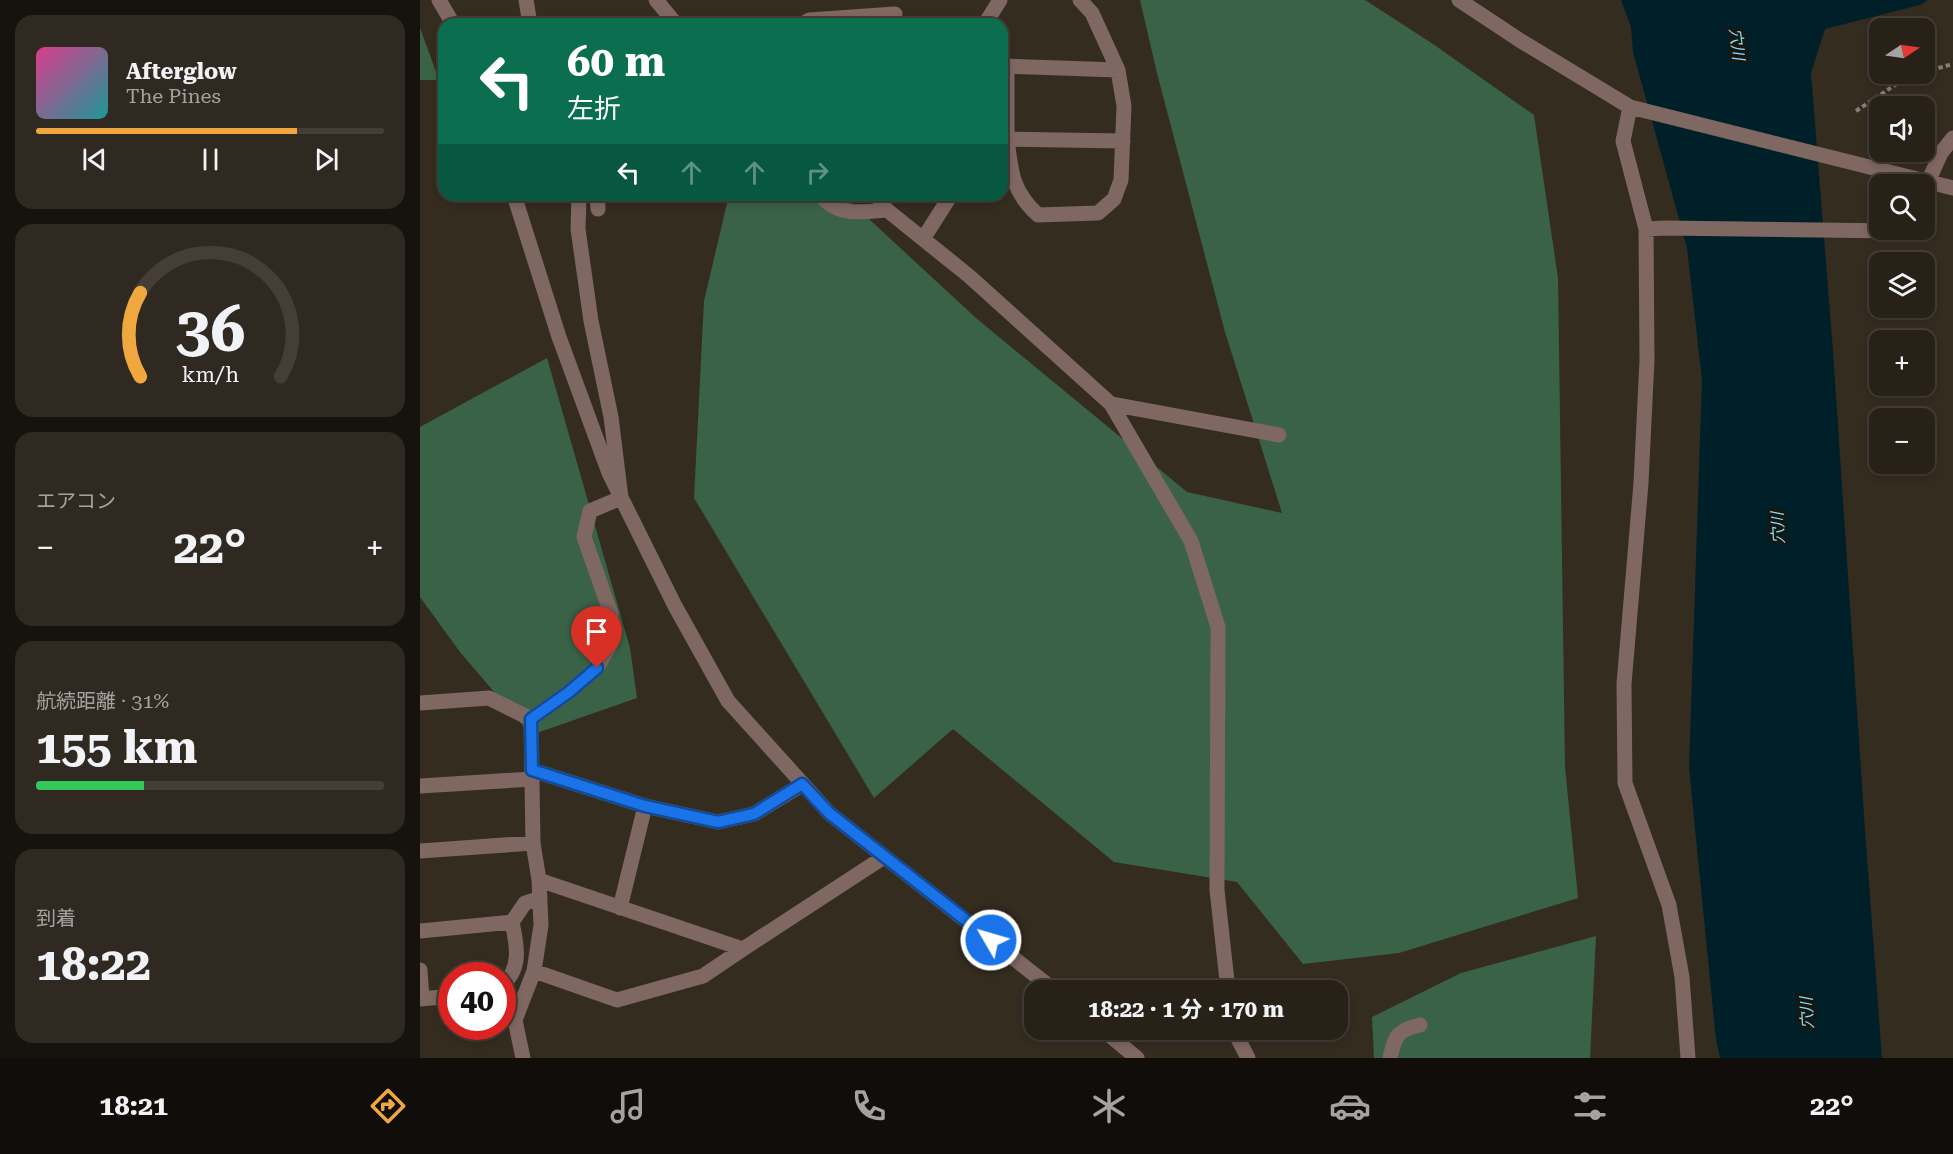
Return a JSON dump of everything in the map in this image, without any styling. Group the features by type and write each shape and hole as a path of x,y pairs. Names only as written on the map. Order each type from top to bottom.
{"street":[{"path":"439,0 450,18"},
{"path":"526,0 529,18"},
{"path":"656,0 671,18"},
{"path":"989,18 1000,0"},
{"path":"1008,151 1013,181 1026,204 1038,215 1098,213 1114,199 1122,180 1124,106 1118,70 1092,13 1080,0"},
{"path":"1459,0 1521,41 1630,107 1896,174"},
{"path":"834,18 895,13"},
{"path":"1008,66 1118,70"},
{"path":"1630,107 1623,141 1646,229 1647,360 1641,483 1624,684 1625,783 1669,905 1682,977 1688,1058"},
{"path":"1008,133 1123,141"},
{"path":"1932,174 1941,153 1953,138"},
{"path":"1935,184 1953,188"},
{"path":"516,201 559,337 609,473 675,606 728,701 829,813 1041,980"},
{"path":"579,201 579,240 591,321 611,417 621,498"},
{"path":"827,201 836,209 854,212 887,210"},
{"path":"880,201 887,210 969,276 1111,404 1191,542 1218,627 1217,890 1227,980"},
{"path":"923,239 947,201"},
{"path":"1646,229 1869,231"},
{"path":"1111,404 1279,435"},
{"path":"531,719 569,692 597,668 611,643 611,614 584,537 590,511 621,498"},
{"path":"420,704 489,698 531,719"},
{"path":"523,1058 515,1020 534,971 541,925 539,880 533,843 531,719"},
{"path":"420,786 532,774 645,806 718,822 754,814 802,784"},
{"path":"620,908 645,806"},
{"path":"420,851 533,843"},
{"path":"534,971 617,1000 703,976 884,857"},
{"path":"539,880 743,949"},
{"path":"516,962 518,953 512,922 525,903 540,898"},
{"path":"420,931 512,922"},
{"path":"420,970 421,999 438,997"},
{"path":"1390,1058 1395,1039 1404,1029 1420,1025"},
{"path":"1115,1040 1137,1058"},
{"path":"1239,1040 1248,1058"}],"path":[{"path":"1935,69 1953,64"},
{"path":"1856,111 1896,84"}],"green space":[{"path":"1140,0 1365,0 1433,44 1534,115 1558,278 1565,767 1578,898 1399,953 1303,964 1237,882 1114,862 953,729 874,798 694,498 704,301 728,201 849,201 976,318 1187,492 1282,513 1225,332"},
{"path":"420,28 438,80 420,80"},
{"path":"547,358 630,648 637,698 531,735 460,652 420,597 420,427"},
{"path":"1596,936 1590,1058 1374,1058 1372,1017 1461,973"}],"water":[{"name":"穴川","path":"1621,0 1928,0 1920,5 1825,29 1811,73 1833,351 1882,1058 1720,1058 1716,1040 1689,768 1702,380 1687,248 1633,52 1631,27"}],"route":[{"path":"597,668 569,692 531,719 532,770 645,806 718,822 754,814 802,784 829,813 991,940"}]}
